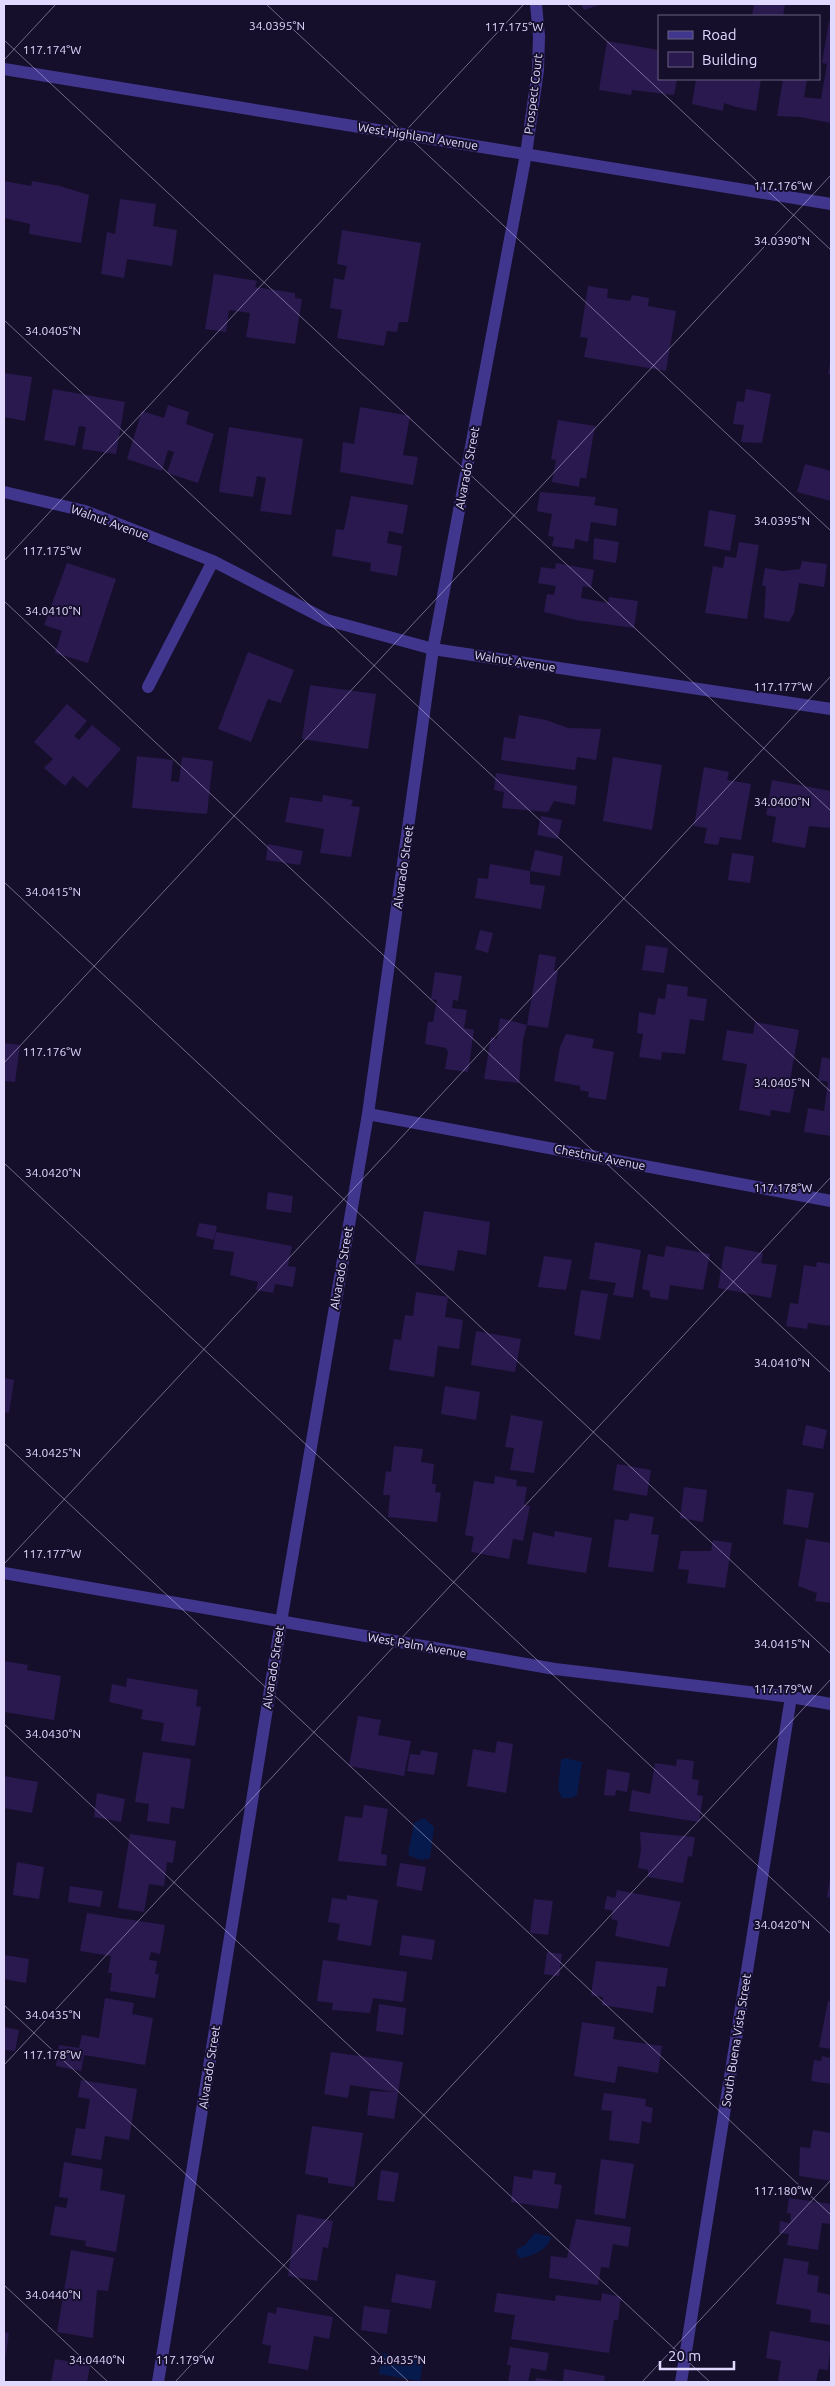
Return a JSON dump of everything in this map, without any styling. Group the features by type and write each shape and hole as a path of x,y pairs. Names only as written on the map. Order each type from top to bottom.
{"street":[{"name":"Prospect Court","path":"526,154 538,70 539,36 536,4"},
{"name":"West Highland Avenue","path":"4,69 831,204"},
{"name":"Alvarado Street","path":"158,2382 280,1622 368,1114 434,649 526,154"},
{"name":"Walnut Avenue","path":"4,492 85,511 214,562 327,620 434,649 831,709"},
{"path":"148,687 214,562"},
{"name":"Chestnut Avenue","path":"368,1114 831,1200"},
{"name":"West Palm Avenue","path":"4,1574 555,1669 791,1697 831,1704"},
{"name":"South Buena Vista Street","path":"681,2382 791,1697"}],"water":[{"path":"565,1758 582,1762 577,1795 572,1798 562,1798 558,1789 561,1760"},
{"path":"424,1818 434,1827 430,1858 421,1860 408,1855 414,1823"},
{"path":"535,2233 551,2237 550,2241 539,2252 520,2258 516,2250 525,2245"},
{"path":"382,2353 423,2361 420,2381 379,2374"}],"building":[{"path":"581,4 602,4 584,10"},
{"path":"754,4 785,4 783,15 752,15"},
{"path":"829,21 831,21 831,123 800,117 777,116 783,80 807,80 804,97 821,99 827,64 822,63"},
{"path":"607,41 658,50 658,80 677,80 674,95 632,90 631,95 599,90"},
{"path":"696,80 761,80 756,111 724,103 723,111 692,104"},
{"path":"4,181 31,186 32,181 60,186 89,195 81,243 29,234 30,224 4,218"},
{"path":"120,199 156,204 153,226 177,230 172,266 127,259 124,278 101,274 107,232 115,234"},
{"path":"342,230 421,243 408,322 399,322 397,332 387,331 384,346 337,338 342,310 330,308 334,278 344,280 347,266 337,264"},
{"path":"214,274 257,281 255,287 295,293 295,298 302,299 295,344 246,337 250,313 229,310 226,332 205,329"},
{"path":"588,286 608,289 607,298 630,301 632,295 649,298 648,306 676,311 666,371 584,357 588,338 580,337"},
{"path":"830,362 831,374 828,374"},
{"path":"4,373 32,377 25,421 4,417"},
{"path":"53,389 125,402 116,454 82,449 86,427 79,426 75,446 44,440"},
{"path":"746,389 771,394 762,443 741,442 744,425 733,424 737,401 744,402"},
{"path":"168,405 189,412 186,424 214,434 198,483 167,473 174,452 168,450 162,471 127,459 142,411 164,418"},
{"path":"360,407 410,416 403,455 418,457 413,485 340,472 343,442 354,444"},
{"path":"558,420 595,426 586,478 580,478 579,487 552,482 556,460 551,459"},
{"path":"229,427 303,439 291,515 260,511 266,478 257,476 253,497 219,492"},
{"path":"805,464 831,471 831,501 797,492"},
{"path":"540,492 596,497 594,505 618,509 616,526 591,522 588,542 575,539 574,549 552,546 554,537 548,536 552,514 537,511"},
{"path":"351,496 408,505 403,534 389,531 387,543 402,546 397,576 370,571 371,563 332,556 336,529 344,530"},
{"path":"709,510 736,515 730,551 704,546"},
{"path":"594,538 619,542 616,563 593,559"},
{"path":"739,542 759,545 747,619 705,613 713,566 723,568 725,556 736,558"},
{"path":"802,561 827,564 824,587 799,583 794,613 789,622 764,618 766,586 762,586 765,568 783,571 800,569"},
{"path":"67,563 116,579 88,663 55,653 62,631 44,625"},
{"path":"556,563 594,570 591,588 583,586 581,598 608,603 609,597 638,601 634,628 576,620 544,612 547,594 554,595 556,586 538,583 541,567 555,569"},
{"path":"248,652 294,670 281,703 268,699 251,742 218,729"},
{"path":"310,685 376,694 368,749 302,739"},
{"path":"67,704 87,721 74,736 79,740 92,725 121,749 87,788 73,776 65,786 44,768 53,759 34,742"},
{"path":"519,715 546,720 568,728 601,729 596,760 577,757 575,770 501,760 504,737 515,739"},
{"path":"137,756 173,760 171,781 179,782 182,757 213,761 207,814 132,808"},
{"path":"613,757 662,765 652,830 603,821"},
{"path":"704,767 729,772 727,780 751,784 741,840 720,837 718,845 704,843 707,828 694,826"},
{"path":"496,773 577,786 575,805 554,801 548,812 502,808 504,792 494,790"},
{"path":"772,780 831,791 831,828 809,826 805,848 772,842 776,817 766,815"},
{"path":"323,795 353,800 351,806 360,807 351,857 320,853 324,829 285,822 290,797 322,802"},
{"path":"541,816 562,820 558,839 537,835"},
{"path":"268,844 303,851 300,865 266,860"},
{"path":"535,850 563,856 560,876 530,871"},
{"path":"732,853 754,856 750,883 728,880"},
{"path":"490,864 530,871 530,884 545,886 541,909 475,898 478,878 488,879"},
{"path":"480,930 493,933 488,953 475,949"},
{"path":"646,945 668,948 664,973 642,970"},
{"path":"539,954 556,957 554,971 558,971 548,1028 527,1025"},
{"path":"435,972 462,976 458,1001 453,1000 452,1008 467,1010 464,1028 474,1030 468,1072 445,1069 448,1052 446,1048 425,1044 428,1022 433,1022 437,1000 431,999"},
{"path":"667,984 688,987 687,996 707,999 704,1021 690,1019 685,1054 662,1052 661,1060 639,1057 643,1034 637,1033 639,1012 655,1015 658,998 665,999"},
{"path":"500,1018 527,1025 523,1040 519,1083 484,1079 491,1037 497,1039"},
{"path":"755,1022 799,1030 789,1086 795,1087 790,1113 771,1110 770,1116 739,1110 747,1064 722,1060 727,1030 753,1034"},
{"path":"566,1034 594,1039 592,1048 614,1052 606,1100 588,1097 589,1092 580,1090 580,1086 554,1081 560,1047"},
{"path":"4,1043 20,1045 15,1082 4,1081"},
{"path":"822,1057 831,1059 831,1136 804,1132 808,1108 824,1111 828,1082 818,1080"},
{"path":"268,1192 293,1196 291,1213 266,1209"},
{"path":"424,1211 490,1222 486,1255 458,1250 454,1271 415,1264"},
{"path":"199,1223 217,1226 214,1240 196,1236"},
{"path":"216,1232 292,1246 288,1266 296,1267 293,1287 275,1284 273,1293 256,1290 258,1282 230,1275 234,1252 213,1249"},
{"path":"595,1242 641,1250 633,1298 613,1295 616,1283 589,1279"},
{"path":"666,1246 710,1254 703,1290 670,1285 668,1300 650,1297 650,1291 642,1289 648,1254 664,1257"},
{"path":"725,1246 763,1253 761,1263 777,1265 771,1298 718,1288"},
{"path":"544,1256 572,1260 566,1290 538,1287"},
{"path":"817,1262 831,1264 831,1326 808,1323 807,1329 786,1326 790,1303 798,1304 804,1265 816,1267"},
{"path":"581,1290 608,1294 600,1340 574,1335"},
{"path":"416,1292 448,1297 445,1317 463,1320 459,1349 438,1346 434,1377 389,1370 394,1339 401,1340 405,1315 413,1316"},
{"path":"476,1331 521,1339 515,1372 471,1365"},
{"path":"4,1378 14,1380 9,1413 4,1412"},
{"path":"445,1386 480,1392 476,1420 441,1414"},
{"path":"511,1415 543,1421 534,1473 510,1470 514,1448 505,1447"},
{"path":"806,1425 827,1430 823,1449 802,1445"},
{"path":"394,1446 423,1449 421,1462 434,1464 432,1484 436,1484 435,1492 441,1493 437,1522 388,1517 390,1495 383,1495 386,1471 391,1472"},
{"path":"617,1464 651,1470 647,1496 613,1490"},
{"path":"495,1476 517,1480 516,1486 527,1487 524,1505 530,1506 523,1541 513,1539 509,1559 471,1552 474,1537 465,1535 474,1481 494,1484"},
{"path":"684,1487 707,1490 703,1522 680,1518"},
{"path":"787,1489 814,1493 808,1528 783,1524"},
{"path":"630,1513 654,1517 651,1534 659,1535 653,1572 608,1567 615,1519 628,1521"},
{"path":"555,1531 592,1538 586,1573 527,1564 533,1532 554,1537"},
{"path":"806,1539 831,1543 831,1603 815,1601 817,1593 798,1586"},
{"path":"713,1540 732,1543 725,1588 687,1583 689,1570 678,1569 681,1551 711,1551"},
{"path":"4,1661 28,1665 27,1670 61,1676 54,1720 4,1712"},
{"path":"127,1678 198,1690 196,1706 201,1707 195,1746 161,1741 164,1723 141,1719 143,1710 109,1702 112,1684 126,1687"},
{"path":"358,1716 381,1720 378,1735 411,1741 404,1776 349,1766"},
{"path":"497,1741 513,1744 506,1793 467,1786 473,1749 495,1753"},
{"path":"421,1750 438,1753 434,1775 407,1771 410,1754 420,1755"},
{"path":"143,1752 191,1759 184,1809 171,1807 169,1824 147,1821 149,1804 135,1802"},
{"path":"677,1759 694,1761 692,1779 699,1780 697,1795 703,1796 699,1822 629,1811 632,1790 650,1794 655,1763 676,1766"},
{"path":"607,1769 630,1773 627,1792 616,1790 615,1796 604,1795"},
{"path":"4,1776 38,1782 32,1813 4,1808"},
{"path":"97,1793 125,1799 121,1822 94,1817"},
{"path":"364,1805 388,1809 381,1854 387,1855 386,1866 338,1861 345,1816 362,1818"},
{"path":"640,1832 695,1837 692,1857 688,1856 683,1883 648,1877 648,1870 638,1868 641,1850"},
{"path":"130,1834 176,1841 173,1863 167,1862 164,1886 149,1884 144,1912 118,1908"},
{"path":"17,1862 44,1867 39,1899 13,1895"},
{"path":"400,1863 426,1867 422,1891 396,1886"},
{"path":"831,1879 831,1898 827,1897"},
{"path":"70,1886 103,1891 100,1907 68,1902"},
{"path":"617,1890 681,1902 669,1947 615,1936 618,1921 611,1919 613,1911 604,1909 607,1896 615,1898"},
{"path":"347,1895 378,1900 371,1946 337,1940 340,1924 328,1922 332,1898 347,1900"},
{"path":"534,1899 553,1901 548,1935 530,1933"},
{"path":"87,1913 165,1925 160,1954 151,1952 149,1960 157,1961 155,1974 159,1974 155,1998 110,1991 112,1973 108,1973 111,1956 80,1951"},
{"path":"402,1935 435,1940 432,1960 399,1955"},
{"path":"547,1952 562,1954 559,1976 544,1974"},
{"path":"4,1955 29,1959 26,1983 4,1979"},
{"path":"323,1960 407,1972 403,2002 373,1998 370,2013 332,2010 333,2003 317,2001"},
{"path":"596,1961 668,1968 665,1987 657,1986 653,2013 602,2005 603,1997 591,1995"},
{"path":"105,1998 134,2003 132,2014 153,2018 145,2065 84,2055 81,2071 56,2066 59,2045 79,2048 82,2035 99,2038"},
{"path":"828,2001 831,2002 831,2049 819,2047"},
{"path":"379,2004 406,2008 403,2035 376,2031"},
{"path":"582,2022 615,2027 613,2039 662,2046 658,2073 618,2066 615,2083 574,2076"},
{"path":"4,2027 19,2030 15,2051 4,2050"},
{"path":"331,2052 403,2062 394,2119 367,2115 370,2091 396,2092 350,2085 348,2098 324,2094"},
{"path":"822,2056 831,2058 831,2084 811,2081 814,2060 821,2061"},
{"path":"81,2080 137,2089 129,2140 105,2136 101,2160 71,2155 76,2128 85,2129 90,2099 78,2097"},
{"path":"604,2093 646,2099 645,2106 653,2108 651,2123 642,2121 639,2144 609,2140 612,2111 601,2110"},
{"path":"312,2126 363,2133 354,2187 328,2183 328,2178 305,2174"},
{"path":"813,2130 831,2133 831,2181 799,2176 800,2147 810,2148"},
{"path":"601,2159 634,2164 625,2219 594,2214"},
{"path":"64,2162 103,2169 100,2190 125,2195 116,2252 85,2246 86,2241 50,2235 55,2206 66,2208 68,2198 59,2197"},
{"path":"381,2170 399,2173 394,2202 377,2200"},
{"path":"533,2170 556,2173 554,2184 562,2185 558,2209 511,2202 514,2176 532,2179"},
{"path":"789,2198 831,2204 831,2224 822,2223 818,2250 787,2245 789,2234 779,2233 780,2221 790,2223 791,2214 787,2213"},
{"path":"297,2214 333,2221 328,2248 323,2247 317,2281 288,2276"},
{"path":"576,2219 631,2227 628,2247 613,2244 609,2268 601,2267 598,2285 549,2278 551,2256 567,2258"},
{"path":"71,2250 114,2258 108,2291 97,2290 93,2338 57,2332"},
{"path":"784,2258 809,2262 807,2274 819,2276 817,2292 831,2295 831,2325 810,2322 811,2310 776,2304"},
{"path":"396,2274 436,2281 431,2309 391,2302"},
{"path":"497,2293 555,2301 556,2295 601,2301 602,2293 621,2297 618,2320 614,2320 609,2353 511,2339 515,2315 494,2312"},
{"path":"364,2306 390,2310 387,2334 361,2330"},
{"path":"277,2307 333,2317 329,2339 314,2336 308,2370 268,2363 271,2346 262,2344 268,2312 276,2314"},
{"path":"770,2331 831,2342 828,2370 819,2369 816,2382 778,2381 781,2361 766,2358"},
{"path":"4,2332 9,2333 5,2360 4,2360"},
{"path":"510,2347 549,2353 546,2371 531,2368 528,2382 508,2382 511,2365 507,2365"},
{"path":"73,2357 91,2360 87,2382 51,2382 55,2359 72,2362"},
{"path":"564,2369 605,2376 604,2382 563,2382"},
{"path":"536,2378 560,2381 560,2382 535,2382"}]}
